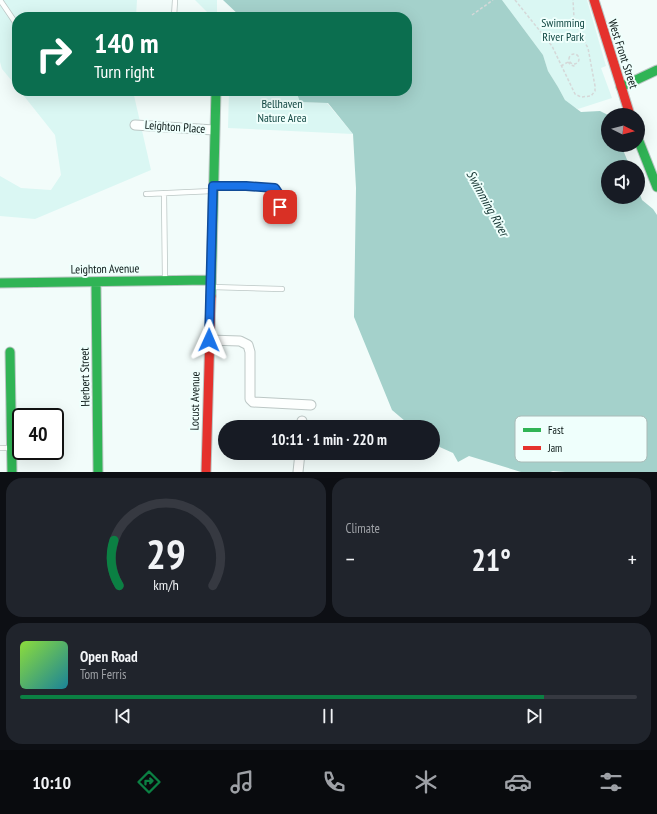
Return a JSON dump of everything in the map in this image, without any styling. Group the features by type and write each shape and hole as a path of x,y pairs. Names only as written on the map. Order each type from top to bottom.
{"street":[{"name":"West Front Street","path":"594,0 628,108"},
{"path":"621,88 657,70"},
{"name":"Locust Avenue","path":"206,472 212,189 216,96"},
{"name":"Leighton Place","path":"135,124 214,130"},
{"path":"643,152 657,186"},
{"name":"Leighton Avenue","path":"0,283 165,280 210,283"},
{"name":"Herbert Street","path":"96,282 98,472"},
{"path":"209,340 240,341 248,345 250,352 250,399 253,402 311,405"},
{"path":"10,352 12,472"},
{"path":"298,472 299,460"}],"lane":[{"path":"0,0 12,18"},
{"path":"174,12 175,0"},
{"path":"146,194 246,186 275,188 281,197 279,216"},
{"path":"164,193 165,280"},
{"path":"210,283 282,289"},
{"path":"0,448 11,448"}],"path":[{"path":"472,16 493,0"},
{"path":"515,0 549,42 577,96 584,98 593,94 595,82 590,54 575,22 573,0"},
{"path":"561,66 569,62 569,58 574,54 579,60 574,64 574,66 572,66 569,62"}],"green space":[{"path":"0,0 137,0 136,12 12,12 12,81 2,69 0,62"},
{"path":"195,0 217,0 217,12 207,12"},
{"name":"Swimming River Park","path":"502,0 587,0 606,66 601,68 612,98 578,109 569,105 548,71 543,55"},
{"path":"24,96 134,96 151,170 35,219 0,216 0,176 21,188 51,190 61,175 55,135"},
{"name":"Bellhaven Nature Area","path":"229,96 298,96 300,102 327,103 353,134 228,128"}],"water":[{"name":"Swimming River","path":"223,0 502,0 543,55 548,71 565,100 581,112 601,112 601,152 624,152 627,160 601,160 601,204 645,204 645,202 653,209 657,215 657,472 521,472 469,456 458,462 453,453 440,447 440,420 404,420 392,410 354,317 356,188 353,134 328,103 300,102 298,96 412,96 412,12 236,12"}],"traffic: fast":[{"path":"621,87 657,70"},
{"path":"211,296 216,96"},
{"path":"643,152 657,187"},
{"path":"0,283 210,280"},
{"path":"96,282 98,472"},
{"path":"10,352 12,472"}],"traffic: jam":[{"path":"594,0 628,108"},
{"path":"206,472 211,296"}],"route":[{"path":"209,340 213,186 275,188 281,197 280,207"}]}
